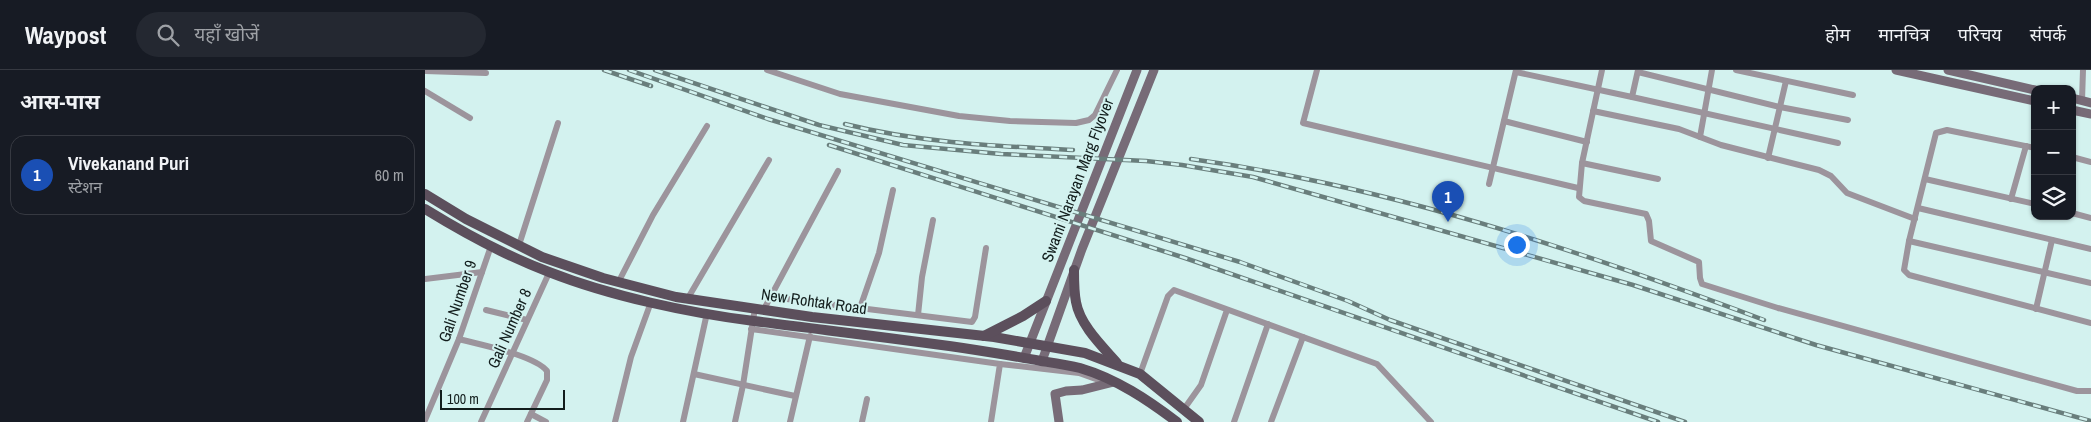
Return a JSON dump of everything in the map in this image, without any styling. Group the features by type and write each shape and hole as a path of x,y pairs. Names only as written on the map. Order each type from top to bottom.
{"main road":[{"name":"Swami Narayan Marg Flyover","path":"1024,358 1137,70"},
{"name":"Swami Narayan Marg Flyover","path":"1042,361 1082,249 1154,70"},
{"path":"1896,70 2031,101"},
{"path":"1948,70 2031,89"},
{"path":"2076,111 2091,114"},
{"name":"New Rohtak Road","path":"425,194 466,219 542,257 603,278 688,298 813,317 983,336 1085,353 1118,364 1139,374 1199,422"},
{"name":"New Rohtak Road","path":"425,209 456,228 549,273 602,290 752,325 812,327 1080,368 1144,397 1177,422"},
{"path":"1074,270 1076,303 1079,312 1096,339 1118,364"},
{"path":"983,336 1023,316 1047,301"},
{"path":"1059,422 1055,394 1111,383"}],"street":[{"path":"767,70 840,94 959,116 1009,121 1076,123 1089,120 1095,115 1117,70"},
{"path":"1317,70 1303,123 1578,188"},
{"path":"1602,70 1582,163 1578,188 1579,197 1584,201 1646,214 1649,221 1649,237 1651,241 1699,262 1700,282 1702,284 1779,308 2077,391 2091,391"},
{"path":"1700,137 1712,70"},
{"path":"1736,70 1853,95"},
{"path":"2083,70 2086,102"},
{"path":"425,71 485,73"},
{"path":"1489,184 1516,71 1838,143"},
{"path":"1631,97 1638,71 1780,107 1848,120"},
{"path":"1768,158 1786,81"},
{"path":"425,91 470,118"},
{"path":"1593,111 1667,126 1768,158 1819,170 1831,176 1847,193 1915,219"},
{"path":"1505,122 1587,142"},
{"path":"519,246 558,123"},
{"path":"619,281 653,214 707,126"},
{"path":"2031,147 1975,134 1947,130 1939,131 1936,135 1909,241 1904,270 1909,275 2091,323"},
{"path":"2011,199 2026,146"},
{"path":"2076,158 2091,162"},
{"path":"688,298 769,160"},
{"path":"1582,163 1658,179"},
{"path":"737,421 752,325 760,309 771,296 838,171"},
{"path":"1925,179 2031,203"},
{"path":"860,308 879,253 893,190"},
{"path":"1918,208 2091,249"},
{"path":"2076,214 2091,217"},
{"path":"918,315 922,277 933,220"},
{"path":"2036,309 2052,240"},
{"path":"1909,241 2091,284"},
{"name":"Gali Number 9","path":"425,420 459,339 491,246"},
{"path":"771,296 974,321 986,248"},
{"path":"425,279 482,272"},
{"name":"Gali Number 8","path":"481,422 549,273"},
{"path":"1139,374 1168,296 1172,291 1377,364 1431,422"},
{"path":"615,422 631,357 651,302"},
{"path":"486,310 527,320"},
{"path":"1185,409 1201,385 1227,310"},
{"path":"683,422 707,313"},
{"path":"1234,422 1268,324"},
{"path":"752,325 810,336 1000,364 1079,373 1111,383"},
{"path":"790,422 810,336"},
{"path":"1271,422 1303,337"},
{"path":"459,339 513,354 543,366 547,372 547,380 527,422"},
{"path":"991,422 1000,364"},
{"path":"694,374 795,396"},
{"path":"862,422 867,399"},
{"path":"531,414 547,422"}],"railway":[{"path":"604,70 651,86"},
{"path":"629,70 768,119 1240,262 1348,301 1390,320 1685,422"},
{"path":"655,70 819,125 903,145 1001,154 1146,161 1253,177 1633,285 1816,345 2091,421"},
{"path":"845,124 930,140 1073,150"},
{"path":"829,145 1185,258 1658,422"},
{"path":"1191,159 1265,171 1337,186 1410,203 1482,223 1624,269 1764,320"}],"place":[{"name":"Vivekanand Puri","path":"1448,222"}]}
